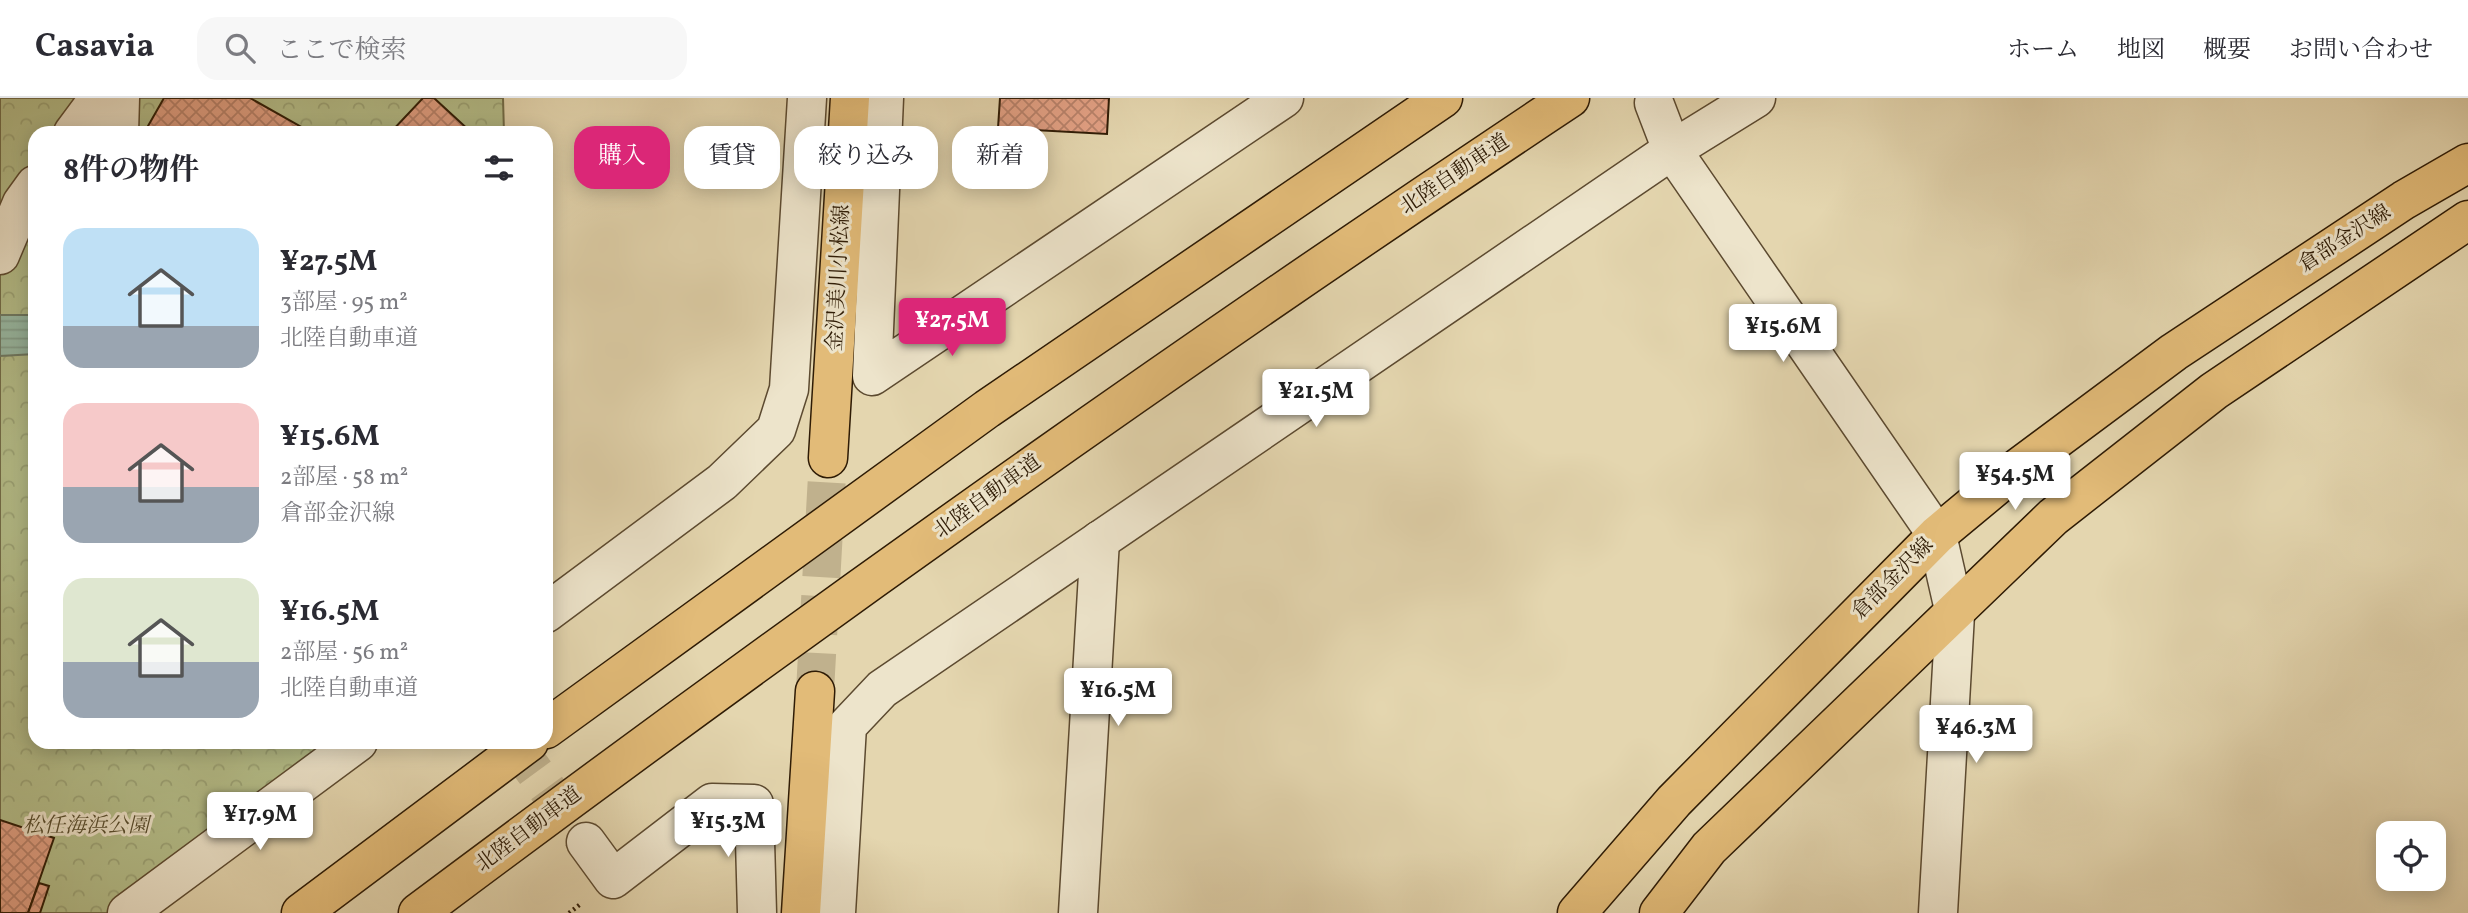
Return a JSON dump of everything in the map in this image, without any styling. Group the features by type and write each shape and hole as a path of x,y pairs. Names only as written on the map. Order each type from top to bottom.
{"main road":[{"name":"金沢美川小松線","path":"828,458 850,98"},
{"path":"553,724 988,410 1443,98"},
{"name":"北陸自動車道","path":"418,913 609,770 1032,466 1570,98"},
{"name":"倉部金沢線","path":"1577,913 1674,802 1937,535 2014,471 2174,352 2404,200 2468,163"},
{"path":"1659,913 1709,848 2053,517 2214,391 2468,220"},
{"path":"801,913 815,691"},
{"path":"301,913 520,749"}],"street":[{"path":"78,126 99,98"},
{"path":"119,126 120,98"},
{"path":"553,608 722,482 776,430 789,389 807,98"},
{"path":"884,98 872,376 1284,98"},
{"path":"836,913 847,726 882,689 1671,150 1756,98"},
{"path":"1654,103 1671,150 1937,535 1955,614 1938,913"},
{"path":"0,255 28,195"},
{"path":"1078,913 1100,540"},
{"path":"127,913 349,749"},
{"path":"586,842 613,879 712,803 754,804 759,883 757,913"}],"green space":[{"name":"松任海浜公園","path":"0,98 503,98 504,126 28,126 28,749 327,749 112,913 0,913"}],"shaded area":[{"path":"0,315 28,315 28,354 0,356"}],"building":[{"path":"164,98 250,98 300,126 148,126"},
{"path":"423,98 434,98 464,126 397,126"},
{"path":"1000,98 1109,98 1107,134 1048,131 1048,126 998,126"},
{"path":"0,820 54,838 28,913 0,913"},
{"path":"39,883 49,886 40,913 28,913"}],"tunnel":[{"path":"815,691 828,458"},
{"path":"518,749 586,842"}]}
